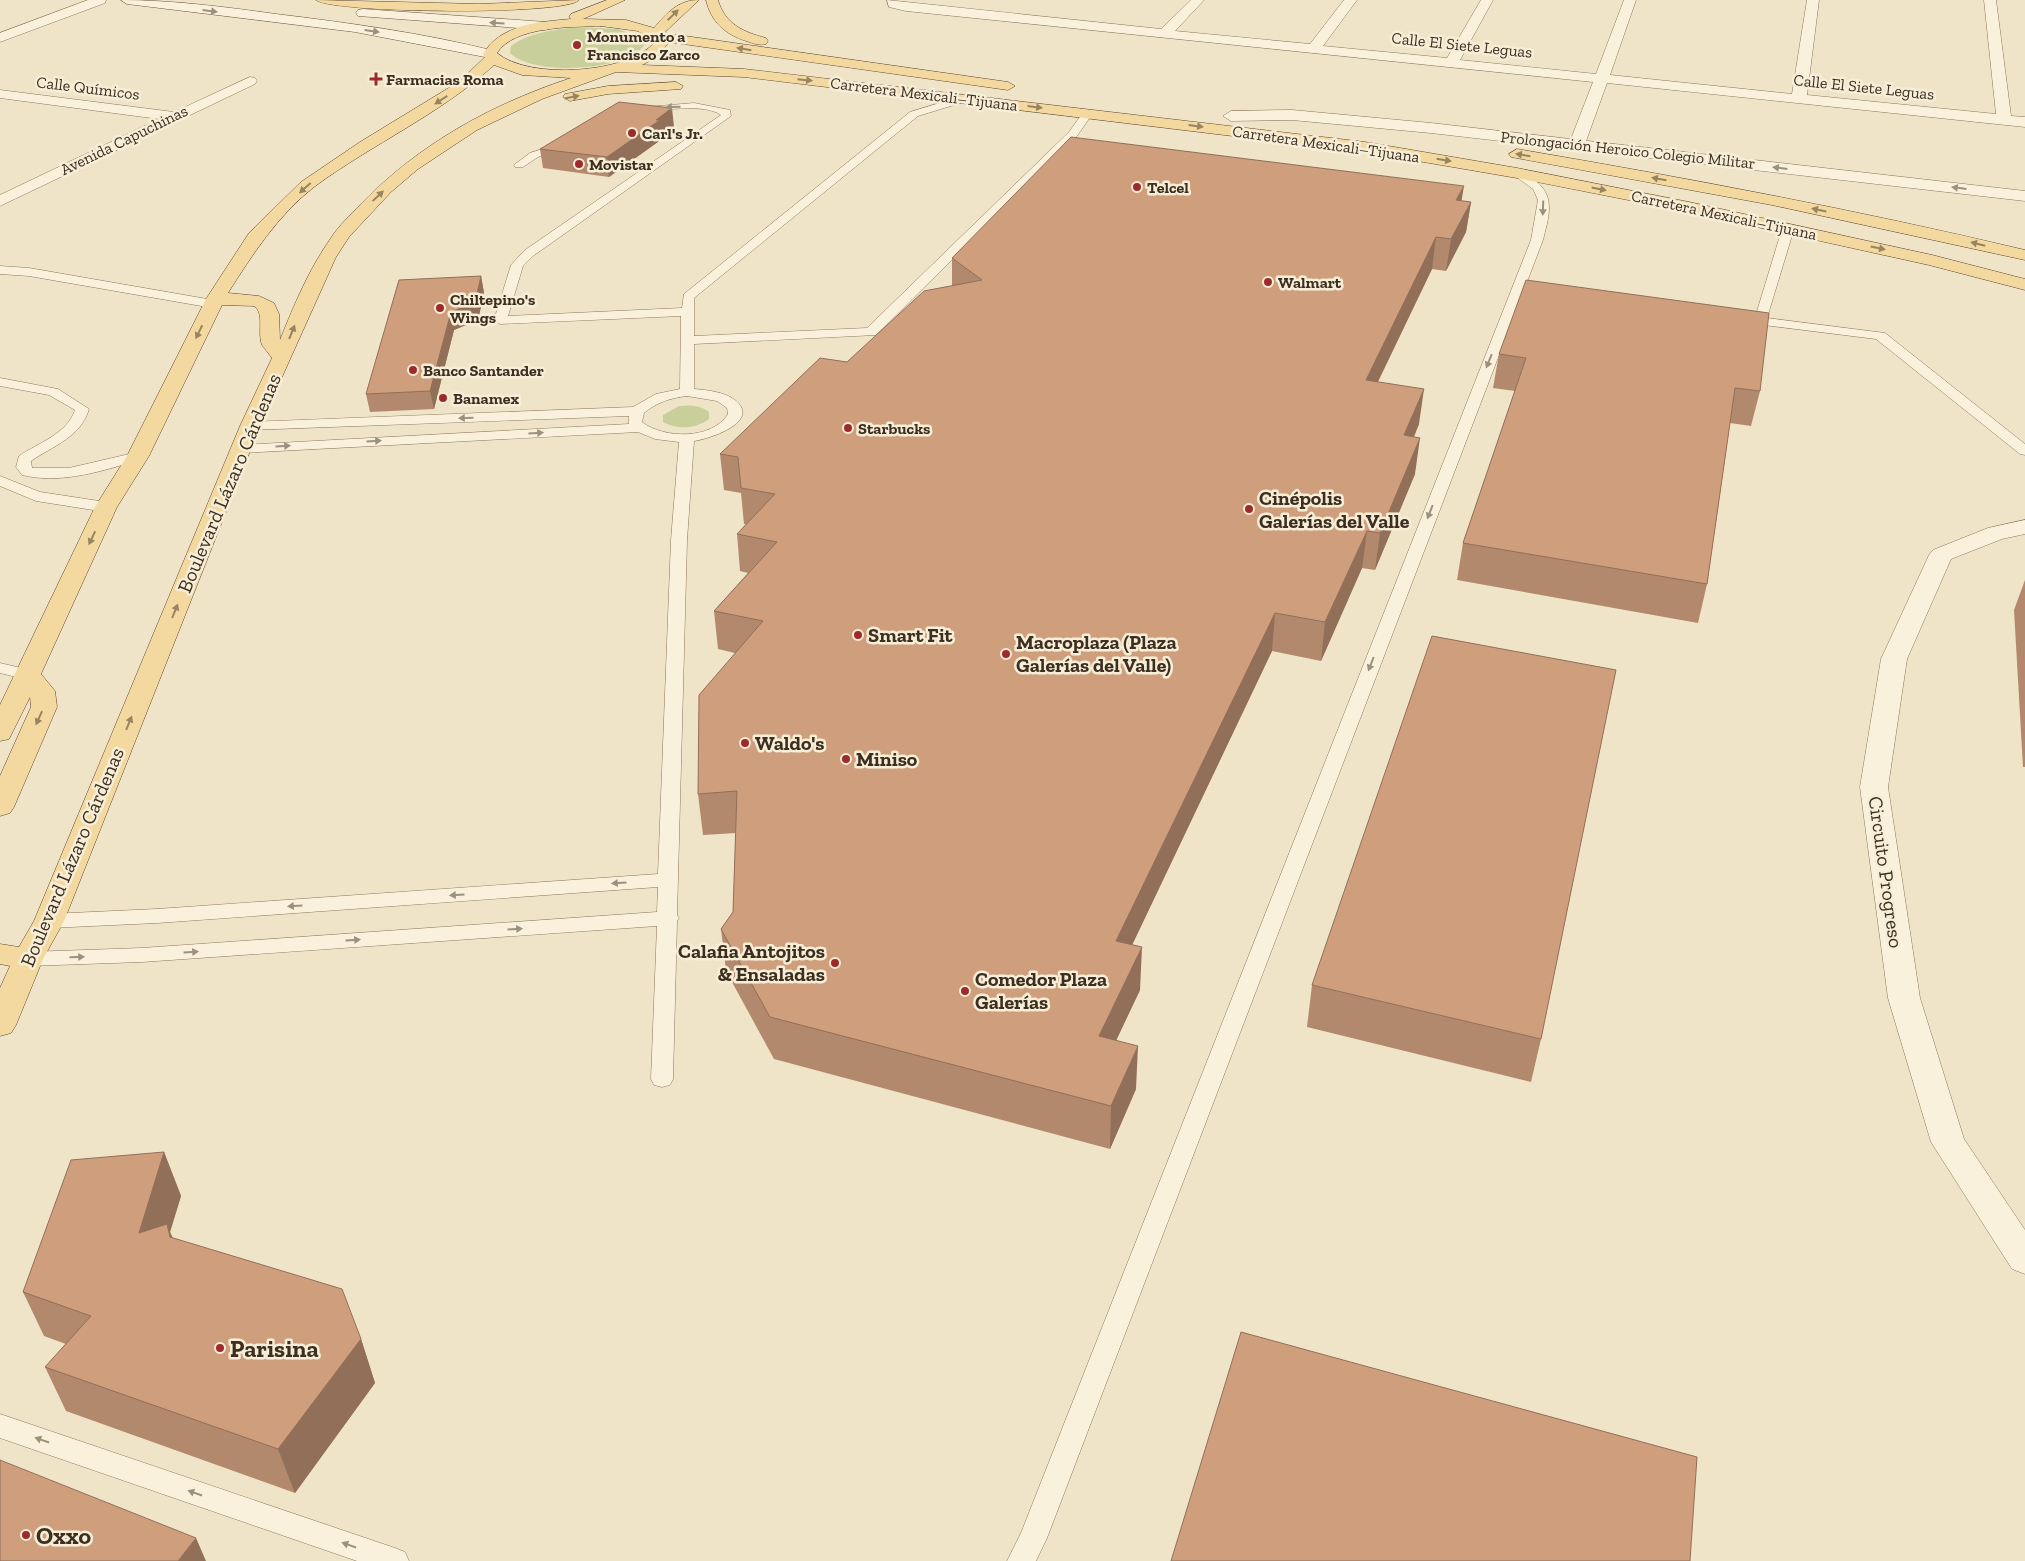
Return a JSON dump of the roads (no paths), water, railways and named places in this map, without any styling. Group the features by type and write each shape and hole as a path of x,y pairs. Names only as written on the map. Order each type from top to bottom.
{"main road":[{"path":"322,0 467,9 501,8 573,0"},
{"path":"0,733 106,507 138,456 214,302 255,237 307,186 366,145 465,84 492,56 492,47 499,41 511,35 551,25 619,0"},
{"path":"492,56 500,64 527,71 566,74 611,70 637,63 660,49 662,42 657,35 670,18 693,0"},
{"path":"712,0 719,18 725,27 738,35 878,67 1024,88"},
{"name":"Carretera Mexicali–Tijuana","path":"551,25 579,22 622,24 657,35 878,67"},
{"name":"Carretera Mexicali–Tijuana","path":"611,70 744,73 957,98 1084,119 1365,147 1517,172 1932,260 2025,285"},
{"name":"Boulevard Lázaro Cárdenas","path":"0,1025 14,957 49,921 250,426 282,357 308,294 335,243 376,197 413,166 474,123 554,87 611,70"},
{"path":"474,123 564,98 608,90 688,86"},
{"path":"754,89 862,97 957,98"},
{"path":"1084,119 1092,109 1104,106 1191,112"},
{"name":"Carretera Mexicali–Tijuana","path":"1171,109 1498,151 1722,190 1944,235 2025,255"},
{"path":"214,302 250,298 266,303 270,309 270,339 274,349 282,357"},
{"path":"0,807 44,708 42,691 28,675"}],"street":[{"path":"0,38 100,0"},
{"path":"127,0 375,32 439,42 492,56"},
{"path":"237,0 277,4"},
{"path":"1166,32 1198,0"},
{"path":"1315,47 1351,0"},
{"path":"1452,62 1487,0"},
{"path":"1577,144 1630,0"},
{"path":"1798,97 1814,0"},
{"path":"1990,0 2004,120"},
{"name":"Calle El Siete Leguas","path":"894,2 1030,18 2025,122"},
{"path":"1030,18 1044,6"},
{"path":"306,7 551,25"},
{"name":"Avenida Capuchinas","path":"0,201 172,116 250,81"},
{"name":"Calle Químicos","path":"0,94 172,116"},
{"path":"9,110 35,98"},
{"name":"Prolongación Heroico Colegio Militar","path":"1231,116 1292,115 1577,144 2025,196"},
{"name":"Circuito Progreso","path":"2025,527 1996,533 1941,555 1894,659 1874,787 1904,998 1948,1142 2025,1259"}],"lane":[{"path":"687,392 688,297 907,120 921,111 957,98"},
{"path":"626,112 668,107 721,110 726,112 726,116 529,253 517,265 500,320 688,312"},
{"path":"688,340 871,332 1084,119"},
{"path":"518,165 534,155 572,143"},
{"path":"1021,1561 1040,1519 1537,240 1543,216 1544,196 1537,184 1517,172"},
{"path":"1788,229 1760,321 1880,336 2025,451"},
{"path":"0,270 29,272 214,302"},
{"path":"0,382 53,392 82,409 80,419 70,430 24,459 23,467 27,472 42,476 68,473 138,456"},
{"path":"241,449 640,428 660,436 687,437 719,430 729,423 734,415 734,408 728,401 710,395 687,392 656,398 637,411 250,426"},
{"path":"637,411 636,423 640,428"},
{"path":"500,435 503,416"},
{"path":"662,1079 680,540 687,437"},
{"path":"0,480 36,496 106,507"},
{"path":"0,668 28,675"},
{"path":"49,921 167,915 668,880"},
{"path":"14,957 152,954 668,918"},
{"path":"0,1426 395,1561"}],"place":[{"name":"Monumento a Francisco Zarco","path":"577,45"},
{"name":"Farmacias Roma","path":"376,79"},
{"name":"Carl's Jr.","path":"632,133"},
{"name":"Movistar","path":"579,164"},
{"name":"Telcel","path":"1137,187"},
{"name":"Walmart","path":"1268,282"},
{"name":"Chiltepino's Wings","path":"440,308"},
{"name":"Banco Santander","path":"413,370"},
{"name":"Banamex","path":"443,398"},
{"name":"Starbucks","path":"848,428"},
{"name":"Cinépolis Galerías del Valle","path":"1249,509"},
{"name":"Smart Fit","path":"858,635"},
{"name":"Macroplaza (Plaza Galerías del Valle)","path":"1006,654"},
{"name":"Waldo's","path":"745,743"},
{"name":"Miniso","path":"846,759"},
{"name":"Calafia Antojitos & Ensaladas","path":"835,963"},
{"name":"Comedor Plaza Galerías","path":"965,991"},
{"name":"Parisina","path":"220,1348"},
{"name":"Oxxo","path":"26,1535"}]}
